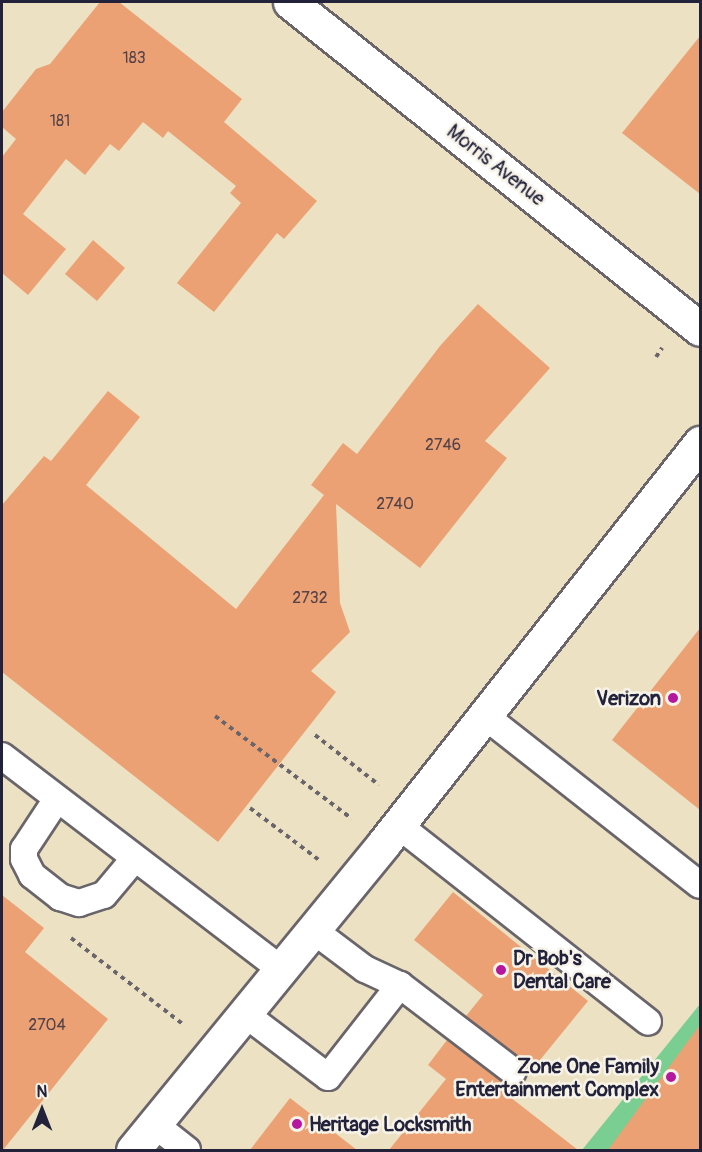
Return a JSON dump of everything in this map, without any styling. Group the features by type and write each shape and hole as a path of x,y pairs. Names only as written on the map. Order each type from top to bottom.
{"main road":[{"name":"Morris Avenue","path":"290,2 700,329"},
{"path":"133,1150 398,825 700,443"}],"lane":[{"path":"484,716 700,885"},
{"path":"2,756 281,969"},
{"path":"57,799 24,849 24,859 32,875 60,897 80,903 98,898 111,889 135,858"},
{"path":"398,825 648,1022"},
{"path":"313,930 365,969 400,985 513,1071"},
{"path":"245,1014 328,1077 400,985"},
{"path":"154,1124 187,1150"}],"path":[{"path":"215,716 326,800"},
{"path":"315,735 354,766"},
{"path":"250,808 295,842"},
{"path":"70,937 161,1008"}],"green space":[{"name":"Zone One Family Entertainment Complex","path":"700,1004 700,1150 582,1150"}],"building":[{"path":"100,2 119,2 242,99 224,122 317,201 284,239 277,233 214,312 177,283 241,203 230,193 236,186 168,131 163,138 143,122 119,151 110,144 85,175 66,159 23,214 66,249 28,295 2,273 2,157 16,139 2,127 2,112 36,69 50,64"},
{"path":"700,36 700,194 622,133"},
{"path":"93,240 125,268 97,301 65,274"},
{"path":"478,304 550,368 485,441 507,458 420,568 336,504 340,603 350,632 311,671 336,692 218,842 2,672 2,505 44,456 51,461 108,391 140,417 86,485 236,609 324,495 311,485 343,443 357,454 440,346"},
{"name":"Verizon","path":"700,628 700,810 612,740"},
{"name":"Dr Bob's Dental Care","path":"453,892 588,1001 527,1076 527,1066 522,1059 466,1016 483,995 414,940"},
{"path":"2,895 44,928 25,952 108,1019 3,1150"},
{"name":"Zone One Family Entertainment Complex","path":"700,1025 700,1150 608,1150"},
{"path":"447,1040 504,1083 521,1083 510,1097 578,1150 389,1150 446,1079 428,1065"},
{"name":"Heritage Locksmith","path":"290,1098 357,1150 250,1150"}],"place":[{"name":"Verizon","path":"673,698"},
{"name":"Dr Bob's Dental Care","path":"501,970"},
{"name":"Zone One Family Entertainment Complex","path":"671,1077"},
{"name":"Heritage Locksmith","path":"297,1124"}]}
